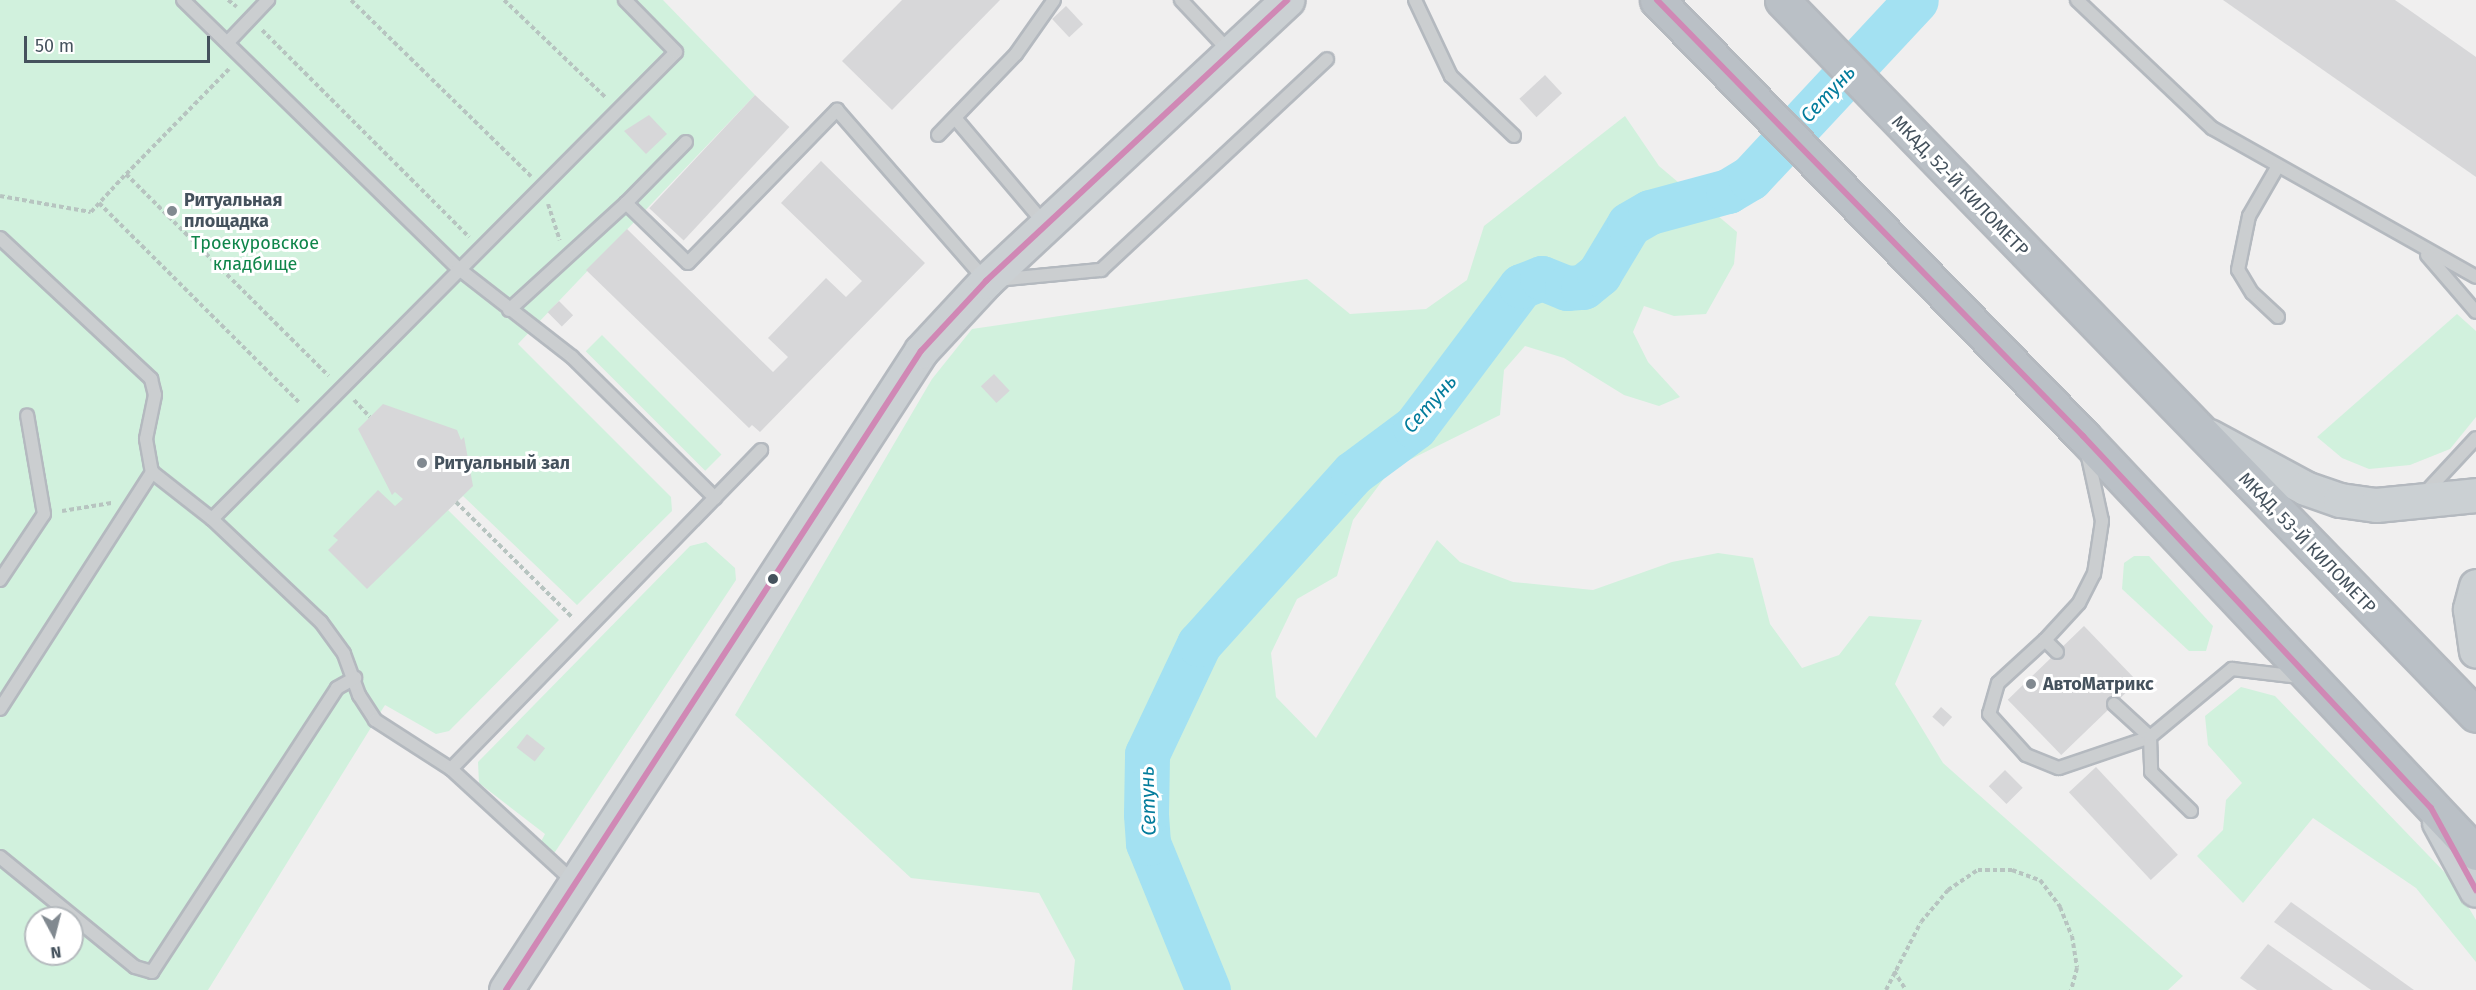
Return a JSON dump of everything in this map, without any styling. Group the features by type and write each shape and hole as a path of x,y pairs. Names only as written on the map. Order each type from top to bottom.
{"highway":[{"path":"1657,0 2077,431 2306,678 2476,852"},
{"name":"МКАД, 52-Й КИЛОМЕТР","path":"1782,0 1889,114 2140,369"},
{"name":"МКАД, 53-Й КИЛОМЕТР","path":"2140,369 2476,715"}],"street":[{"path":"506,990 880,409 921,351 986,281 1287,0"},
{"path":"2197,430 2305,488 2340,500 2417,501 2476,495"},
{"path":"2476,586 2470,609 2476,651"},
{"path":"2431,808 2476,890"}],"lane":[{"path":"183,0 230,41 459,269 572,357 715,498"},
{"path":"230,41 268,0"},
{"path":"212,519 676,52 625,0"},
{"path":"938,135 1016,54 1054,0"},
{"path":"1181,0 1230,53"},
{"path":"1415,0 1451,76 1514,136"},
{"path":"2077,0 2212,128 2422,249 2476,277"},
{"path":"626,203 688,263 837,110 986,281 1101,270 1327,59"},
{"path":"954,118 1047,226"},
{"path":"509,310 626,203 686,142"},
{"path":"2278,166 2249,216 2238,270 2252,293 2278,317"},
{"path":"0,238 151,379 156,395 146,439 152,472 212,519 321,622 355,678 358,695 375,720 451,769 574,883"},
{"path":"2422,249 2476,312"},
{"path":"0,580 44,514 27,415"},
{"path":"2077,431 2102,521 2094,574 2079,603 2045,640 1998,683 1989,714 2026,755 2059,768 2150,737 2232,669 2306,678"},
{"path":"2417,501 2476,438"},
{"path":"451,769 761,450"},
{"path":"0,709 152,472"},
{"path":"2045,640 2057,652"},
{"path":"0,857 135,967 152,972 337,688 355,678"},
{"path":"2114,704 2150,737 2151,772 2191,811"}],"path":[{"path":"228,0 250,19 480,248"},
{"path":"351,0 543,187 566,258"},
{"path":"504,0 619,110"},
{"path":"0,196 91,212 243,54"},
{"path":"126,174 370,417"},
{"path":"99,204 314,417"},
{"path":"44,514 135,499"},
{"path":"456,502 586,631"},
{"path":"1886,990 1894,971 1948,890 1978,870 2012,870 2040,880 2060,907 2077,968 2071,990"},
{"path":"1894,971 1906,990"}],"green space":[{"name":"Троекуровское кладбище","path":"0,0 663,0 755,95 518,344 671,497 672,511 577,605 463,496 448,510 559,620 449,731 436,734 385,705 208,990 0,990"},
{"path":"1625,116 1659,166 1737,232 1734,264 1706,314 1674,316 1644,306 1633,332 1648,362 1680,397 1659,406 1624,395 1564,358 1525,346 1504,370 1500,415 1391,469 1353,520 1337,576 1297,599 1271,653 1276,697 1316,738 1437,540 1460,562 1513,582 1593,590 1672,562 1718,553 1753,558 1770,624 1802,668 1839,655 1869,616 1922,620 1895,684 1943,763 2183,976 2168,990 1072,990 1075,960 1039,893 911,878 735,715 932,379 972,329 1307,279 1350,314 1426,309 1467,280 1484,226"},
{"path":"2457,314 2476,331 2476,417 2450,449 2410,465 2369,469 2342,458 2317,437"},
{"path":"602,335 722,455 705,471 586,351"},
{"path":"706,542 735,568 736,580 555,852 534,855 545,834 479,783 478,762 690,546"},
{"path":"2134,556 2149,556 2213,626 2206,651 2189,651 2122,589 2124,563"},
{"path":"2241,687 2275,696 2453,881 2476,920 2476,962 2416,888 2313,818 2243,903 2197,856 2223,830 2226,800 2242,783 2208,745 2205,716"}],"building":[{"path":"902,0 1000,0 892,110 842,61"},
{"path":"2223,0 2395,0 2476,57 2476,177"},
{"path":"1066,6 1083,24 1069,37 1052,19"},
{"path":"1545,75 1562,93 1536,117 1519,99"},
{"path":"755,95 789,127 684,240 649,208"},
{"path":"649,115 667,134 646,154 624,131"},
{"path":"821,161 925,263 760,432 752,425 749,428 586,270 627,229 773,372 788,357 768,338 826,278 846,297 862,281 781,203"},
{"path":"559,301 573,315 562,326 548,312"},
{"path":"994,374 1010,391 997,403 981,386"},
{"path":"383,404 457,430 461,440 464,437 473,486 367,589 328,550 338,540 333,536 378,490 395,506 403,499 395,492 392,495 358,429"},
{"path":"2084,626 2137,681 2061,755 2008,700"},
{"path":"1941,707 1952,717 1943,727 1932,717"},
{"path":"527,734 545,748 535,762 517,747"},
{"path":"2096,767 2178,855 2151,880 2069,792"},
{"path":"2005,770 2023,788 2006,804 1989,786"},
{"path":"2291,902 2414,990 2371,990 2274,922"},
{"path":"2268,944 2333,990 2257,990 2240,978"}],"waterway":[{"name":"Сетунь","path":"1208,990 1148,843 1146,814 1147,754 1199,644 1353,473 1415,427 1521,286 1542,278 1567,288 1583,287 1599,274 1629,224 1650,212 1728,191 1750,178 1916,0"}],"transit line":[{"path":"506,990 921,351 986,281 1287,0"},
{"path":"1657,0 2083,436 2431,808 2476,890"}],"place":[{"name":"Ритуальная площадка","path":"172,211"},
{"name":"Ритуальный зал","path":"422,463"},
{"name":"АвтоМатрикс","path":"2031,684"}]}
